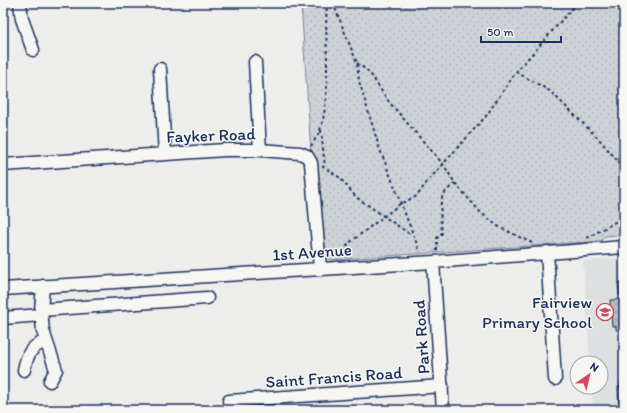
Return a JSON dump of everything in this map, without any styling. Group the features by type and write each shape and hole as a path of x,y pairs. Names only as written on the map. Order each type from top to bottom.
{"street":[{"path":"20,3 22,20 33,50"},
{"path":"255,62 260,150"},
{"path":"160,69 165,154"},
{"name":"Fayker Road","path":"3,165 165,154 260,150 300,153 309,159"},
{"path":"309,159 320,268"},
{"name":"1st Avenue","path":"3,290 43,286 433,262 624,247"},
{"path":"547,252 554,379"},
{"name":"Park Road","path":"433,262 443,410"},
{"path":"43,286 41,312 46,342 56,370 50,381"},
{"path":"3,318 41,312 207,298"},
{"path":"24,370 32,348 37,344 46,342"},
{"name":"Saint Francis Road","path":"229,401 442,386"}],"path":[{"path":"327,3 327,93 321,129 309,159 325,166 339,177 356,197 412,235"},
{"path":"341,267 339,260 349,243 400,204 417,196 443,164 486,116 516,72 577,3"},
{"path":"335,4 357,63 359,81 379,147 400,204 418,251 433,262 437,252 437,238 442,233 440,221 442,198 455,183"},
{"path":"357,63 369,72 389,102 443,164 455,183 482,213 499,227 547,252"},
{"path":"516,72 550,91 598,138 624,168"},
{"path":"321,129 325,166"},
{"path":"584,240 624,216"}],"shaded area":[{"path":"301,3 624,3 624,235 605,236 601,241 329,260 323,251 316,159 311,152"},
{"name":"Fairview Primary School","path":"624,258 624,410 593,410 592,395 609,395 609,355 589,355 583,261"}],"building":[{"path":"618,283 624,283 624,330 616,330 616,326 612,326 610,300 623,299 623,295 619,295"},
{"path":"624,381 624,410 619,410 618,387 621,386 620,382"}],"place":[{"name":"Fairview Primary School","path":"605,312"}]}
